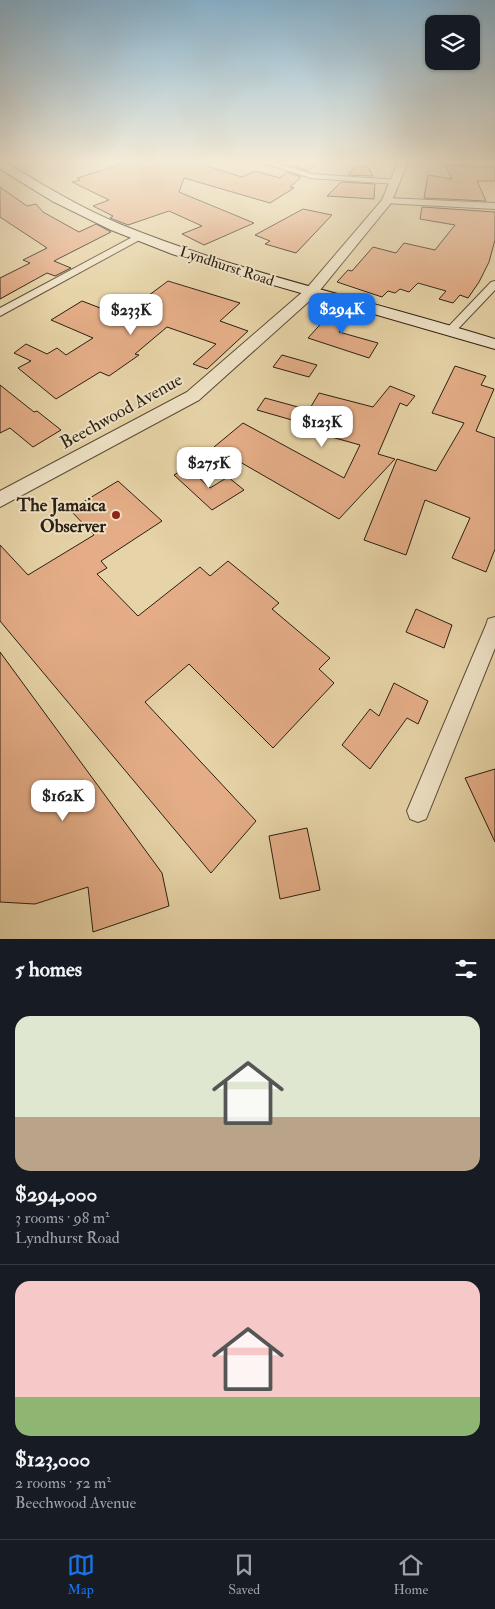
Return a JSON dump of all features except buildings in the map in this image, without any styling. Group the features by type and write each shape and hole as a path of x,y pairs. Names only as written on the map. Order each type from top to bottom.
{"main road":[{"name":"Lyndhurst Road","path":"70,206 90,217 230,268 311,292 452,329 495,344"}],"street":[{"name":"Beechwood Avenue","path":"0,500 193,396 311,292 383,206"},
{"path":"0,313 140,236"},
{"path":"452,329 495,284"},
{"path":"418,811 495,625"}],"place":[{"name":"The Jamaica Observer","path":"116,515"}]}
